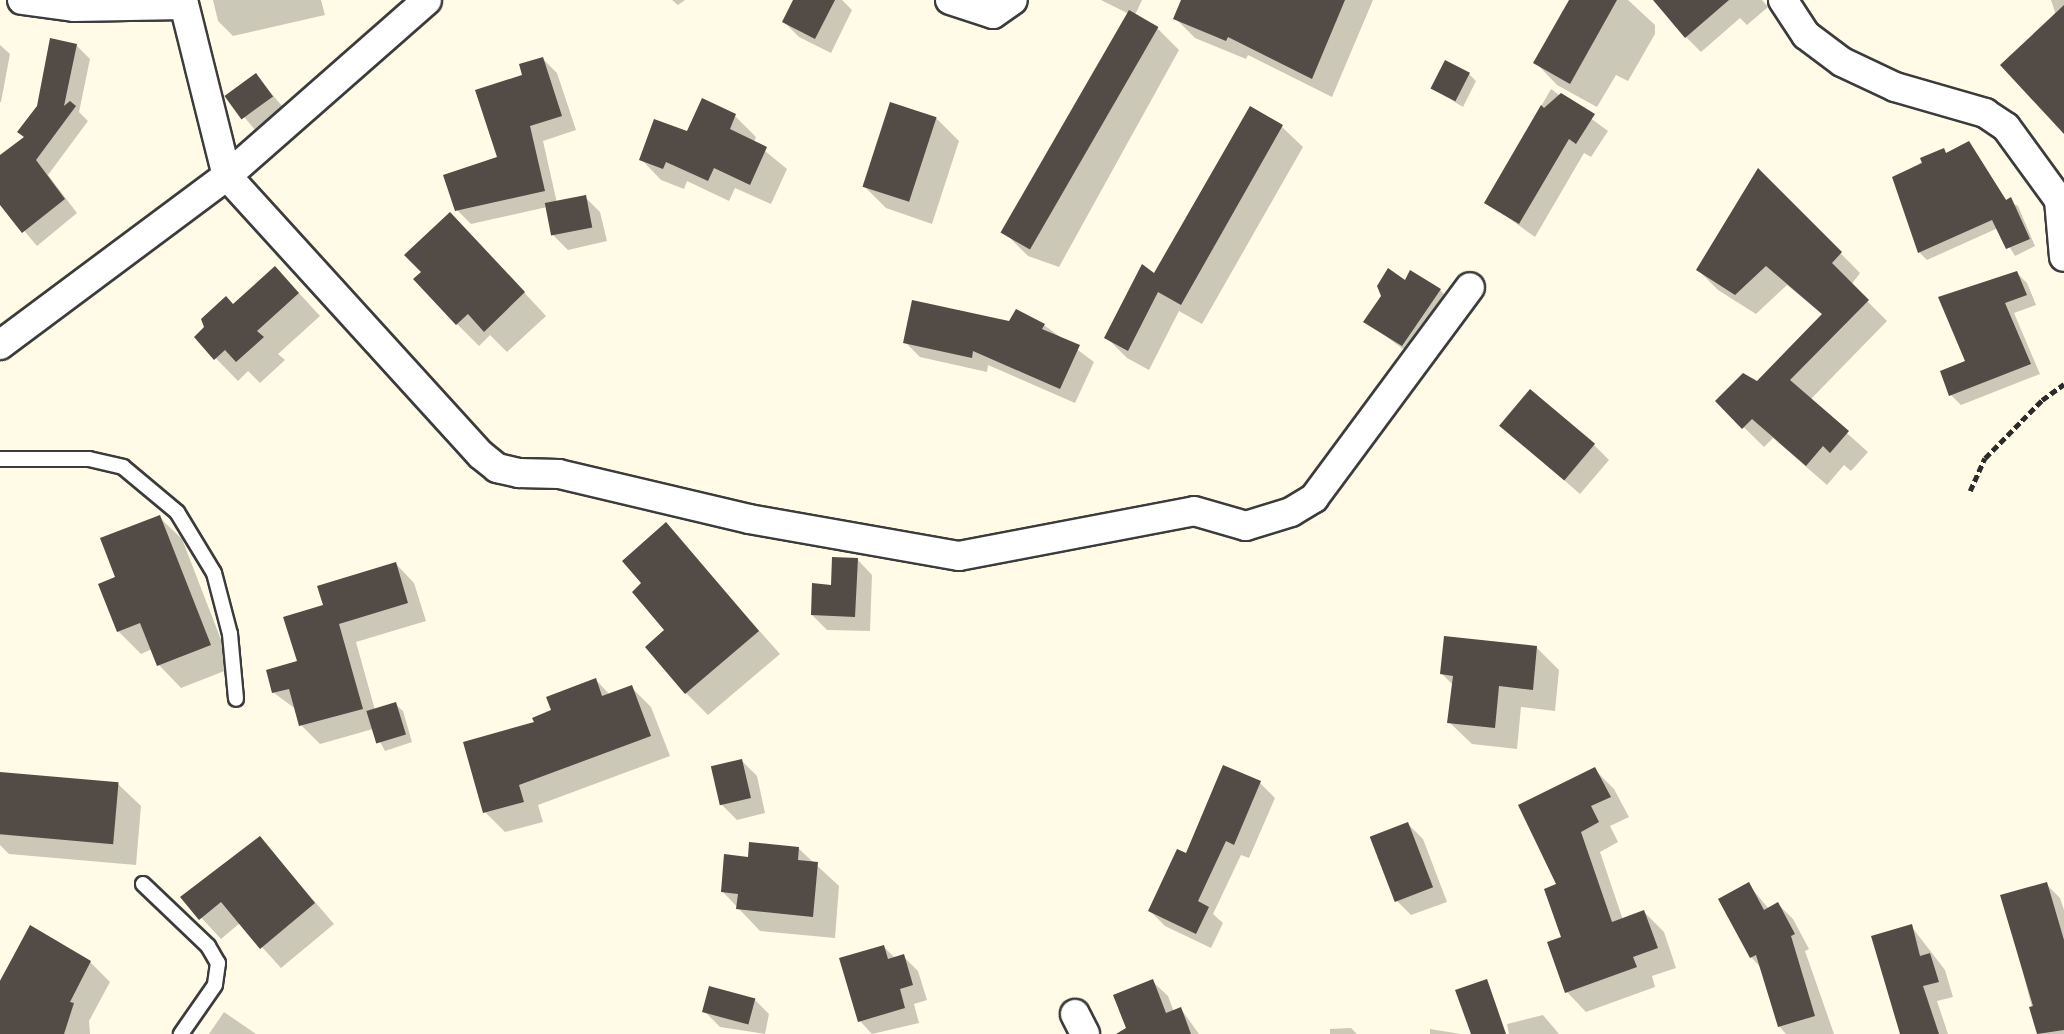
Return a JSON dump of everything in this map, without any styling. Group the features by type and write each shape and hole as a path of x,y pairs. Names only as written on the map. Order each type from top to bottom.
{"street":[{"path":"22,0 75,7 183,3 227,176 445,417 497,468 559,474 748,519 959,556 1194,511 1246,526 1291,512 1322,487 1470,287"},
{"path":"5,331 227,176 426,0"},
{"path":"950,0 993,14 1013,0"},
{"path":"1783,0 1806,35 1843,62 1895,87 1985,113 2006,127 2062,198 2058,231 2064,257"}],"lane":[{"path":"0,459 89,458 123,467 177,512 214,573 230,635 236,699"},
{"path":"143,884 208,946 218,962 215,985 181,1034"}],"path":[{"path":"1970,491 1985,458 2042,400 2064,384"}],"building":[{"path":"793,0 835,0 815,39 782,22"},
{"path":"1181,0 1345,0 1312,79 1228,37 1226,41 1173,19"},
{"path":"1569,0 1617,0 1570,84 1533,63"},
{"path":"1653,0 1729,0 1685,38"},
{"path":"2064,5 2064,134 2000,65"},
{"path":"1129,10 1158,27 1030,250 1000,233"},
{"path":"50,38 77,44 64,106 70,101 76,106 36,160 65,199 22,233 0,205 0,155 24,137 17,132 37,106"},
{"path":"543,57 562,116 530,126 545,191 455,211 443,175 497,157 475,90 522,75 519,64"},
{"path":"1445,60 1470,73 1455,101 1430,89"},
{"path":"256,73 273,96 241,119 224,96"},
{"path":"1561,93 1595,114 1576,144 1569,139 1519,224 1484,203 1541,105 1544,108"},
{"path":"702,98 736,114 730,129 767,147 750,185 714,168 708,181 666,162 663,169 639,160 654,119 687,131"},
{"path":"890,102 937,117 909,202 862,187"},
{"path":"1250,106 1283,125 1181,305 1158,292 1128,351 1104,338 1142,264 1154,273"},
{"path":"1969,141 2006,200 2011,197 2030,239 2006,249 1992,220 1918,253 1892,177 1922,163 1920,158 1944,148 1946,153"},
{"path":"1758,168 1842,252 1832,263 1869,300 1790,380 1849,431 1830,453 1823,446 1806,466 1752,419 1742,429 1715,401 1743,373 1757,381 1822,314 1766,266 1735,295 1696,270"},
{"path":"586,195 592,227 551,235 545,203"},
{"path":"450,212 525,292 484,332 468,314 456,325 413,279 421,272 404,255"},
{"path":"275,266 299,293 257,331 264,337 236,362 225,350 214,360 194,337 204,327 201,319 226,296 233,304"},
{"path":"1388,268 1405,280 1410,270 1441,289 1402,346 1363,322 1381,296 1377,286"},
{"path":"2017,271 2027,295 2005,303 2031,364 1949,396 1940,371 1965,361 1938,297"},
{"path":"912,300 1009,321 1016,309 1045,324 1042,329 1080,345 1060,389 973,351 972,358 903,343"},
{"path":"1530,389 1595,444 1564,480 1499,426"},
{"path":"160,515 211,645 157,666 140,623 117,632 98,584 115,577 100,538"},
{"path":"666,522 759,631 685,694 645,647 664,630 632,592 641,583 622,561"},
{"path":"832,557 858,558 855,617 811,615 812,583 831,585"},
{"path":"396,562 408,603 339,624 363,709 299,726 289,689 272,693 266,670 297,661 283,617 323,605 317,586"},
{"path":"1444,636 1537,646 1533,690 1499,686 1495,728 1447,723 1453,676 1440,674"},
{"path":"596,678 602,696 632,685 651,736 519,785 524,802 483,813 463,742 534,722 532,718 551,710 546,697"},
{"path":"396,702 406,735 376,744 366,711"},
{"path":"742,759 751,798 720,805 711,766"},
{"path":"1223,765 1261,781 1234,845 1226,841 1198,901 1209,907 1196,934 1148,911 1177,849 1186,853"},
{"path":"1595,767 1611,797 1591,806 1599,822 1581,832 1612,922 1644,910 1658,948 1633,957 1637,967 1565,993 1547,942 1561,937 1544,889 1556,884 1518,805"},
{"path":"0,772 119,782 113,844 0,834"},
{"path":"1408,822 1433,887 1395,902 1370,837"},
{"path":"260,836 315,903 260,949 221,902 199,920 180,897"},
{"path":"749,842 799,847 798,860 818,862 813,917 736,909 738,894 721,892 724,854 748,857"},
{"path":"1749,882 1764,910 1778,902 1795,934 1791,936 1815,1016 1778,1027 1756,955 1750,958 1718,899"},
{"path":"2047,882 2064,940 2064,1030 2037,1034 2029,1007 2033,1006 2000,895"},
{"path":"1912,924 1920,956 1930,953 1939,982 1923,986 1939,1034 1900,1034 1871,936"},
{"path":"30,925 91,961 70,1002 74,1003 64,1034 0,1034 0,981"},
{"path":"884,945 888,959 904,954 913,985 900,989 905,1008 858,1022 839,958"},
{"path":"1153,979 1166,1013 1181,1007 1191,1034 1116,1034 1126,1028 1113,995"},
{"path":"1487,979 1506,1034 1471,1034 1455,990"},
{"path":"709,986 755,998 748,1025 702,1012"}]}
